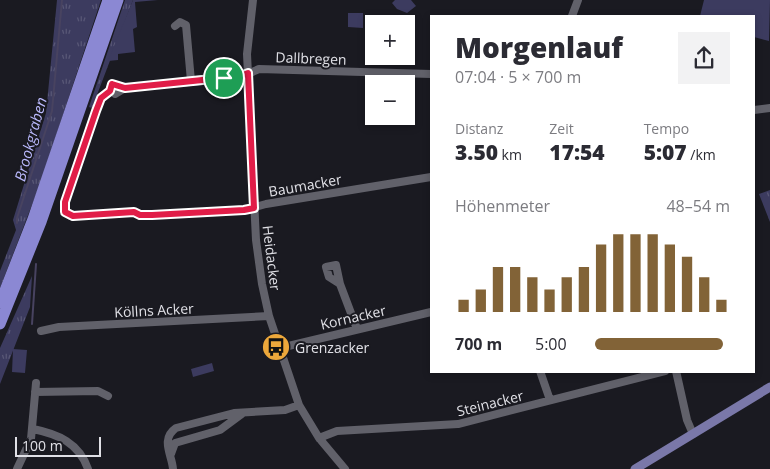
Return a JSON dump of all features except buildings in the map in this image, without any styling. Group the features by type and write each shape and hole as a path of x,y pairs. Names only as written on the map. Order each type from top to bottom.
{"highway":[{"path":"0,303 33,219 108,0"},
{"path":"0,324 41,222 118,0"}],"main road":[{"path":"635,469 770,387"}],"street":[{"name":"Heidacker","path":"253,0 247,54 258,262 269,316 299,405 319,438 345,469"},
{"path":"572,15 578,0"},
{"path":"175,26 180,22 186,25 191,80"},
{"name":"Dallbregen","path":"65,212 65,202 96,111 101,98 110,91 116,94 125,88 241,76 259,69 430,74"},
{"path":"755,110 770,108"},
{"name":"Baumacker","path":"65,212 73,216 134,212 140,215 152,215 244,210 430,177"},
{"path":"340,284 357,329"},
{"name":"Kornacker","path":"280,348 430,312"},
{"name":"Köllns Acker","path":"41,331 59,327 269,316"},
{"path":"541,373 550,400"},
{"name":"Steinacker","path":"319,438 337,431 458,424 657,373"},
{"path":"676,373 687,420 693,434"},
{"path":"17,469 33,430 36,383"},
{"path":"35,392 98,391 108,396"},
{"path":"173,469 168,438 176,428 244,413 285,410 299,405"},
{"path":"171,454 176,443 220,430 244,413"},
{"path":"33,430 67,440 80,452 88,469"}],"green space":[{"path":"57,0 101,0 40,184 0,288 0,271 16,230 13,220 46,113"},
{"path":"125,0 133,0 92,108 89,107"},
{"path":"133,0 158,0 135,2 137,27 133,29 135,52 118,54 118,60 108,61"},
{"path":"395,0 411,0 416,6 407,13 397,9 392,3"},
{"path":"704,0 770,0 769,41 755,37 755,15 700,15"},
{"path":"348,13 363,13 363,28 348,27"},
{"path":"770,190 770,222 759,194"},
{"path":"32,276 30,307 0,384 0,348"},
{"path":"13,349 27,350 25,373 12,372"},
{"path":"212,363 214,371 193,377 191,369"}],"waterway":[{"name":"Brookgraben","path":"17,223 52,111 62,0"},
{"name":"Brookgraben","path":"32,324 36,264"}],"place":[{"name":"Grenzacker","path":"276,347"}],"route":[{"path":"248,73 254,208 152,215 140,215 134,212 70,216 65,212 65,202 96,111 101,98 110,91 111,85 117,84 125,88 224,78 241,76 248,73"}]}
